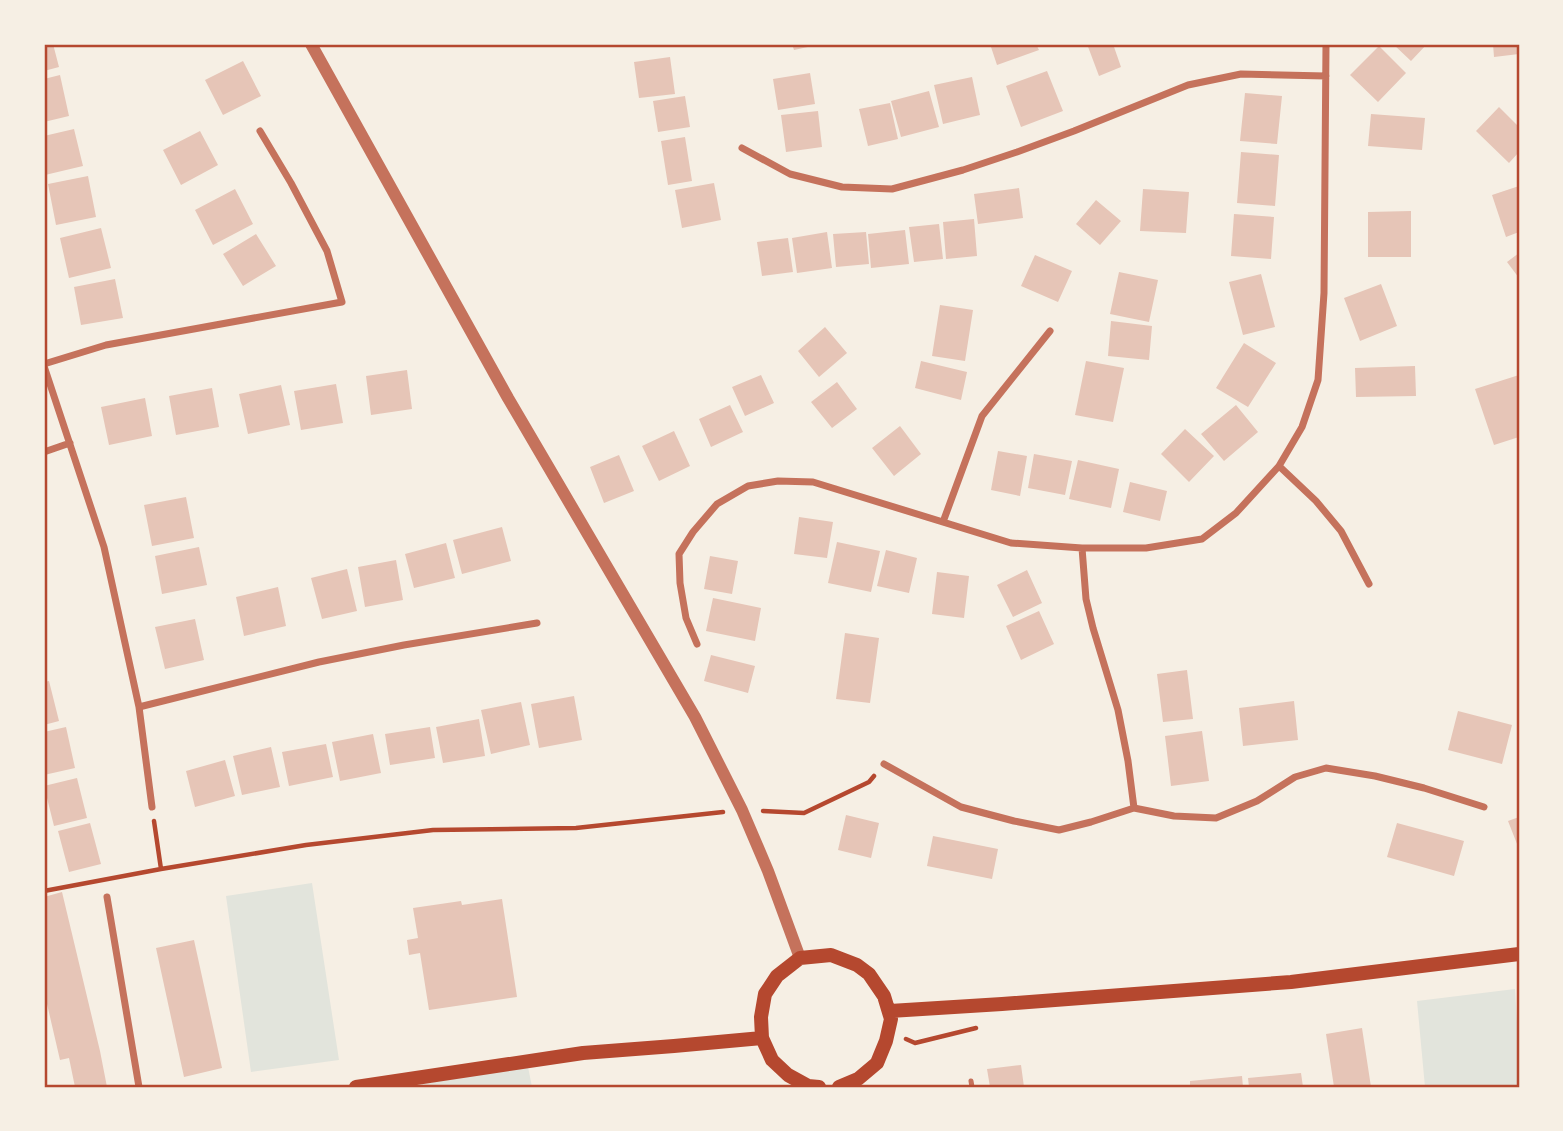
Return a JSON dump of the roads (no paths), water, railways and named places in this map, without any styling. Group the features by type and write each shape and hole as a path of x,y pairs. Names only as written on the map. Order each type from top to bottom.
{"main road":[{"path":"890,1011 1292,982 1519,954"},
{"path":"819,1087 808,1086 788,1075 772,1060 762,1038 761,1017 765,994 777,976 800,958 831,955 857,965 869,974 884,996 891,1019 877,1063 858,1079 839,1087"},
{"path":"356,1087 583,1053 762,1038"}],"street":[{"path":"311,44 508,398 695,717 742,810 800,958"},
{"path":"697,644 687,618 680,583 679,554 693,532 717,504 748,486 778,481 813,482 1010,543 1082,548 1146,548 1202,539 1236,513 1279,466 1302,426 1318,380 1324,293 1326,44"},
{"path":"742,148 790,174 842,187 892,189 1017,152 1188,85 1241,74 1326,76"},
{"path":"152,807 139,707 104,547 44,365 106,345 342,302 327,251 260,131"},
{"path":"943,522 982,416 1050,331"},
{"path":"44,452 70,443"},
{"path":"1279,466 1317,501 1342,531 1369,584"},
{"path":"1082,548 1086,598 1118,710 1134,808"},
{"path":"139,707 319,662 537,623"},
{"path":"884,764 961,807 1059,830 1134,808 1174,816 1216,818 1257,801 1295,777 1325,768 1424,788 1484,807"},
{"path":"107,897 139,1087"}]}
